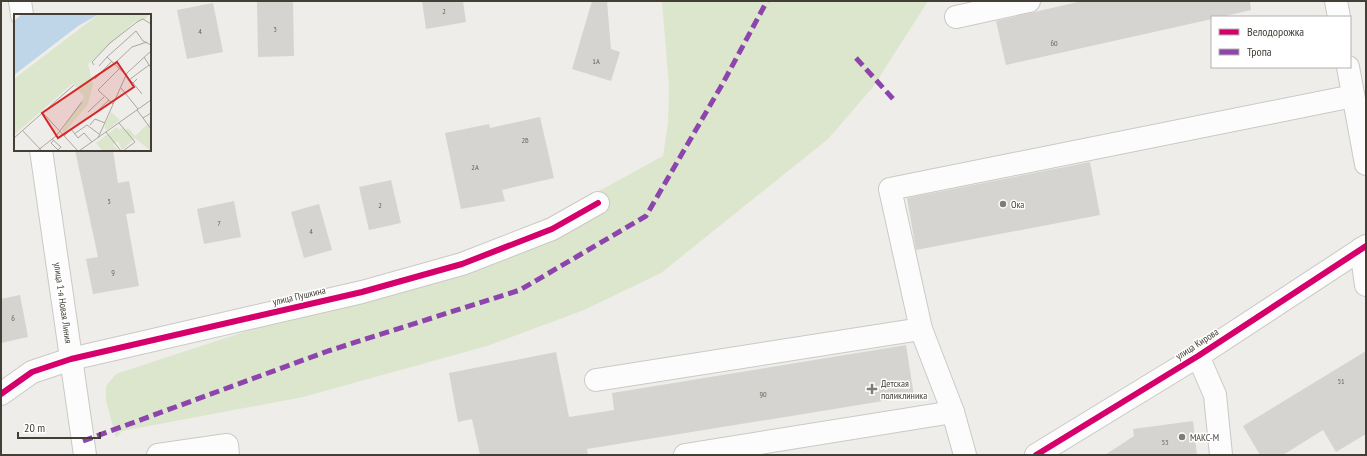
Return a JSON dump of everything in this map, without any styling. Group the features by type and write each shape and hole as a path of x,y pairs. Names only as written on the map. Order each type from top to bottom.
{"street":[{"path":"20,1 22,14"},
{"path":"956,17 1029,1"},
{"path":"1336,1 1339,16"},
{"path":"1348,68 1366,164"},
{"path":"965,455 953,412 921,329 890,189 1354,96"},
{"name":"улица 1-я Новая Линия","path":"41,151 85,455"},
{"name":"улица Пушкина","path":"1,394 32,372 71,359 362,292 462,264 552,229 598,203"},
{"path":"1364,247 1366,285"},
{"name":"улица Кирова","path":"1036,455 1198,356 1364,247"},
{"path":"596,380 921,329"},
{"path":"1198,356 1215,395 1221,455"},
{"path":"685,455 953,412"},
{"path":"158,455 227,445 228,455"}],"green space":[{"path":"662,1 928,1 873,87 828,139 661,273 584,310 487,346 303,397 122,431 116,438 106,400 106,386 116,374 488,252 663,156 668,123 669,86"}],"building":[{"path":"257,1 293,1 294,56 258,57"},
{"path":"422,1 463,1 466,22 426,29"},
{"path":"592,1 607,1 611,49 620,52 611,81 572,69"},
{"path":"1082,1 1250,1 1251,10 1225,16 1211,16 1211,19 1006,65 996,21"},
{"path":"213,3 223,52 187,59 177,10"},
{"path":"540,117 554,178 502,190 505,201 461,209 445,133 489,124 490,128"},
{"path":"75,151 113,151 118,183 129,181 135,213 126,214 139,286 93,294 86,259 98,257"},
{"name":"Ока","path":"1090,162 1100,215 916,250 907,198"},
{"path":"391,180 401,223 369,230 359,187"},
{"path":"234,201 241,237 204,244 197,209"},
{"path":"319,204 332,250 304,258 291,212"},
{"path":"20,295 28,337 1,343 1,299"},
{"path":"906,345 914,396 587,449 588,455 480,455 472,419 458,422 449,373 556,352 569,417 614,410 612,393"},
{"path":"1366,351 1366,434 1336,452 1323,430 1283,455 1260,455 1243,426"},
{"path":"1193,421 1197,455 1105,455 1134,436 1133,429"}],"marked path":[{"path":"83,441 328,351 520,290 646,216 723,83 767,1"},
{"path":"856,58 895,101"}],"cycle path":[{"path":"1,394 32,372 71,359 362,292 462,264 552,229 598,203"},
{"path":"1036,455 1198,356 1366,246"}],"place":[{"name":"Ока","path":"1003,204"},
{"name":"Детская поликлиника","path":"872,389"},
{"name":"МАКС-М","path":"1182,437"}]}
